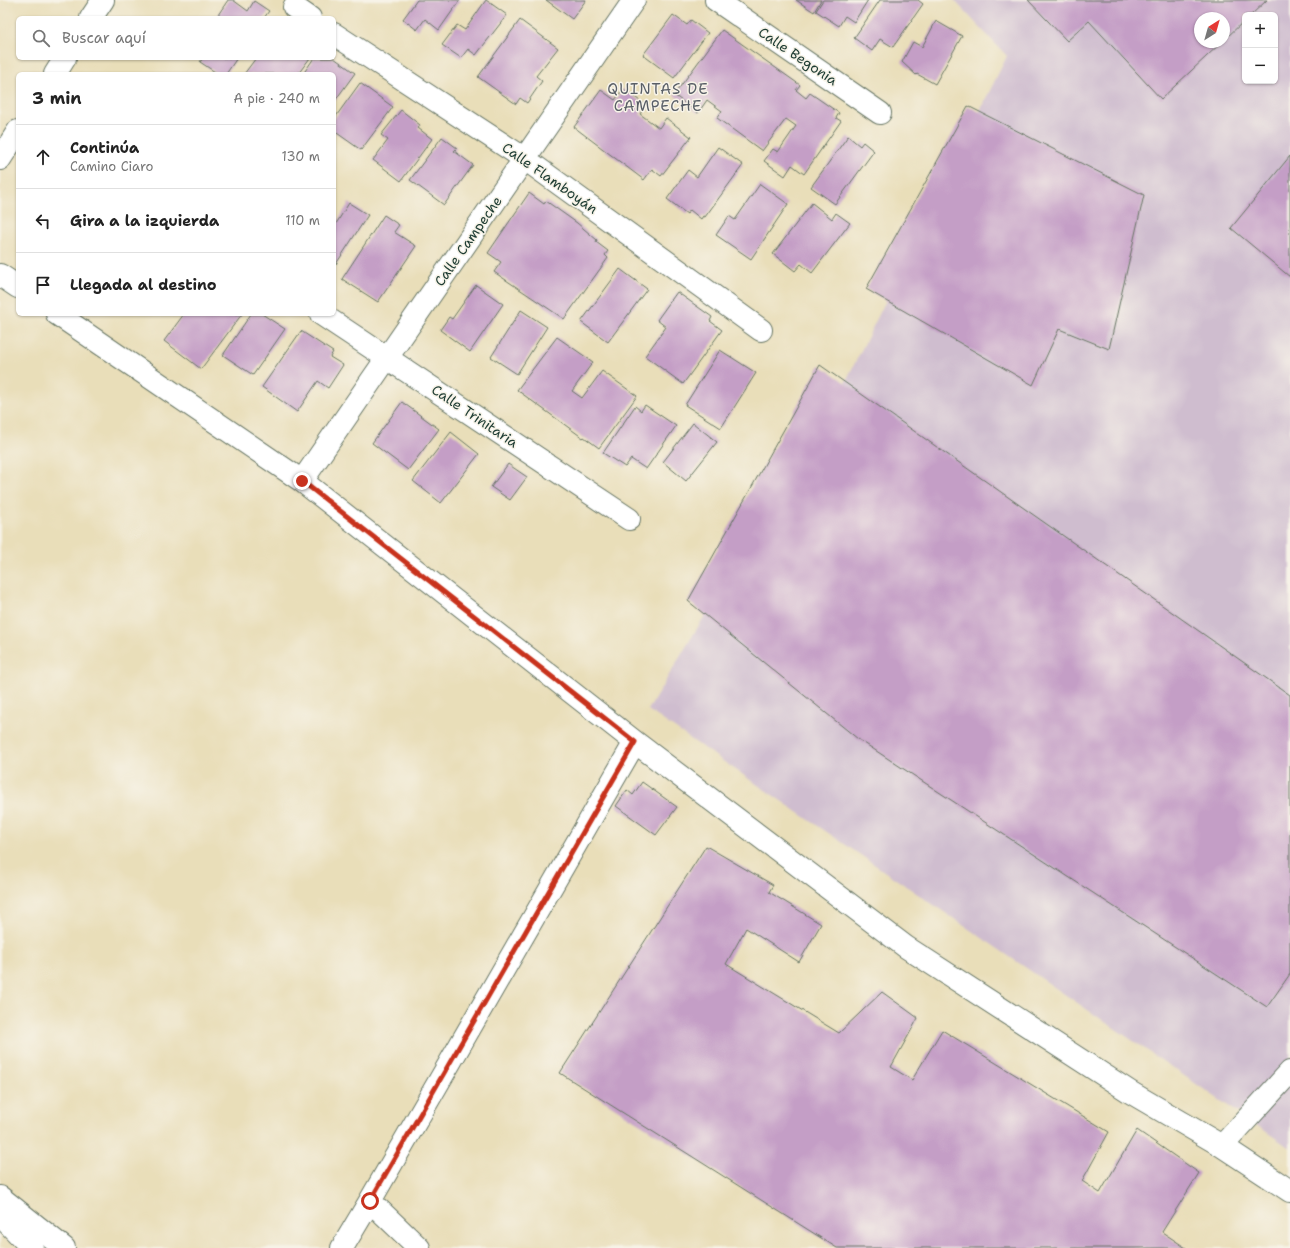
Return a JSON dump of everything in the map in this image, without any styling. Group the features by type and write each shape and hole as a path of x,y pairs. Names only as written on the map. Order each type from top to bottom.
{"street":[{"path":"92,16 103,0"},
{"name":"Calle Campeche","path":"302,481 634,0"},
{"name":"Calle Begonia","path":"716,0 880,113"},
{"name":"Calle Flamboyán","path":"336,35 525,159 761,330"},
{"path":"56,72 64,60"},
{"path":"0,159 16,134"},
{"path":"0,275 16,286"},
{"path":"60,316 302,481 635,742 906,946 1130,1092 1222,1146 1290,1191"},
{"name":"Calle Trinitaria","path":"324,316 629,519"},
{"path":"342,1248 635,742"},
{"path":"1222,1146 1290,1072"},
{"path":"0,1197 64,1248"},
{"path":"370,1201 419,1248"},
{"path":"0,1215 32,1248"}],"shaded area":[{"path":"954,0 1290,0 1290,1148 648,710 846,381 1007,56"}],"building":[{"path":"228,0 233,0 248,11 254,1 269,11 265,16 217,16"},
{"path":"417,0 460,0 439,30 425,19 417,30 403,19"},
{"path":"486,0 507,15 476,55 468,49 461,58 442,45 457,25 465,30"},
{"path":"546,0 586,0 572,19"},
{"path":"796,0 821,0 814,12"},
{"path":"823,0 868,0 854,22 845,16 839,26 816,11"},
{"path":"880,0 918,0 923,4 893,47 880,39 872,51 854,38"},
{"path":"1028,0 1267,0 1254,12 1242,12 1242,23 1230,34 1230,12 1194,12 1194,48 1216,48 1161,99 1089,21 1067,41"},
{"path":"673,15 687,25 691,20 708,33 674,78 643,55"},
{"path":"520,20 558,48 536,76 542,81 527,103 520,98 516,104 478,77"},
{"path":"936,21 962,36 935,84 917,74 916,75 902,62 913,42 922,47"},
{"path":"722,30 800,85 796,90 806,98 810,93 839,113 836,118 841,121 804,174 792,165 785,176 764,161 773,149 778,152 796,126 786,119 762,151 717,118 722,111 707,100 698,113 674,95"},
{"path":"336,59 355,73 336,99 336,72 304,72 313,60"},
{"path":"202,60 236,60 227,72 215,72 200,62"},
{"path":"254,60 308,60 300,72 246,72"},
{"path":"360,83 393,107 361,150 336,132 336,116"},
{"path":"623,89 646,105 640,114 659,128 666,118 691,137 661,176 652,169 644,180 574,127 601,90 615,100"},
{"path":"968,106 1144,195 1109,349 1059,329 1033,385 866,289"},
{"path":"401,110 420,125 418,128 432,139 401,181 373,160 388,140 381,135"},
{"path":"848,136 860,146 863,142 874,151 835,204 811,187"},
{"path":"442,137 457,148 454,151 473,165 444,205 410,180"},
{"path":"718,147 743,165 705,217 703,216 701,219 690,210 687,214 667,199 688,170 697,177"},
{"path":"1290,156 1290,277 1231,228"},
{"path":"760,184 788,204 751,259 716,235 729,216 735,220"},
{"path":"529,193 544,204 546,201 577,223 597,240 596,242 608,251 605,255 608,258 564,319 494,272 501,262 488,253"},
{"path":"349,203 368,215 336,264 336,224"},
{"path":"812,203 832,219 836,213 850,223 812,273 801,264 795,271 773,254"},
{"path":"384,215 399,225 394,232 416,246 378,302 342,279"},
{"path":"620,269 647,289 608,342 581,322"},
{"path":"476,285 503,304 470,352 440,330 449,317 452,319"},
{"path":"677,292 712,317 710,321 722,330 683,384 645,356 666,327 657,320"},
{"path":"521,310 547,327 517,374 491,357"},
{"path":"183,316 241,316 201,369 164,341"},
{"path":"250,316 265,316 285,329 253,375 223,355"},
{"path":"301,331 333,352 330,357 343,365 328,388 318,381 297,412 262,387"},
{"path":"557,337 593,362 572,391 582,398 602,371 637,396 599,448 517,390"},
{"path":"720,350 756,373 721,428 685,405"},
{"path":"820,365 1290,695 1290,974 1267,1007 858,739 688,601"},
{"path":"402,402 439,429 408,470 372,443"},
{"path":"645,405 676,426 646,469 631,459 625,467 603,453 635,406 641,411"},
{"path":"693,423 717,442 686,481 663,462"},
{"path":"451,432 479,454 441,503 413,481"},
{"path":"508,464 527,477 510,500 491,487"},
{"path":"642,782 677,807 656,835 616,806 627,790 633,795"},
{"path":"706,846 773,885 769,892 821,924 799,962 746,928 726,964 839,1033 882,992 918,1018 891,1067 912,1080 942,1030 1109,1132 1082,1181 1100,1193 1137,1130 1199,1173 1162,1232 1186,1248 837,1248 560,1073"}],"district":[{"name":"QUINTAS DE CAMPECHE","path":"658,98"}],"route":[{"path":"302,481 635,742 370,1201"}]}
